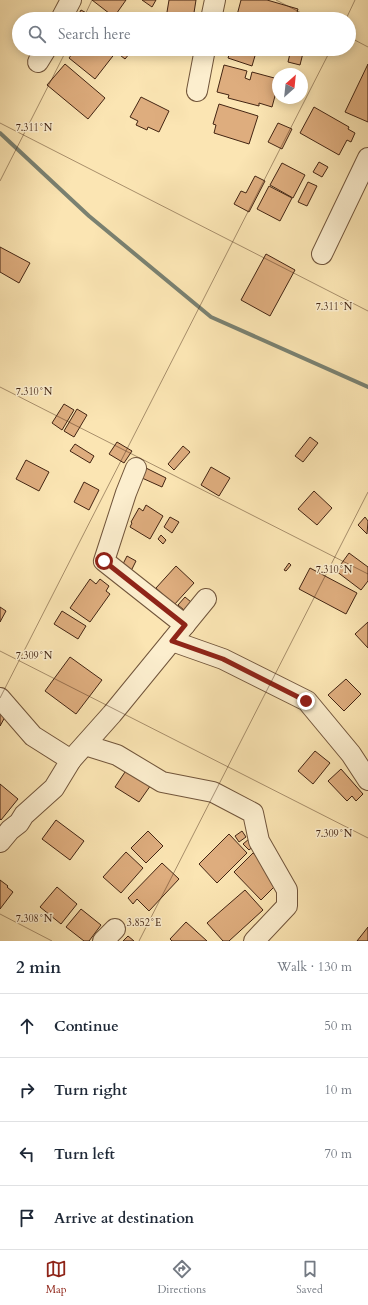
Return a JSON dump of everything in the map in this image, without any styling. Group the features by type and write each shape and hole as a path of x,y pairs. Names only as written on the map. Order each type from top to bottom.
{"street":[{"path":"65,12 72,0"},
{"path":"212,12 215,0"},
{"path":"197,91 204,56"},
{"path":"322,254 368,158"},
{"path":"136,468 104,561 185,625"},
{"path":"0,842 10,830 19,823 24,815 54,788 71,760 206,599"},
{"path":"172,641 223,659 306,701 351,754 368,780"},
{"path":"0,698 33,736 71,760"},
{"path":"84,745 118,755 162,782 213,792 253,813 259,841 287,890 287,906 254,941"}],"building":[{"path":"92,0 126,0 118,12 108,12"},
{"path":"142,0 156,0 152,7"},
{"path":"169,0 196,0 194,12 167,12"},
{"path":"241,0 267,0 298,9 297,12 238,12"},
{"path":"71,56 113,56 95,79 69,58"},
{"path":"229,56 255,56 252,66 228,58"},
{"path":"289,56 302,56 300,65 288,62"},
{"path":"65,64 105,98 88,119 47,85"},
{"path":"368,64 368,122 345,112"},
{"path":"224,65 247,71 245,78 250,80 252,72 272,77 273,104 272,107 259,103 259,106 228,98 229,95 217,92"},
{"path":"141,97 169,111 159,132 148,127 147,130 136,125 138,121 130,117"},
{"path":"219,104 258,116 249,144 214,133 216,125 213,124"},
{"path":"314,107 349,127 348,129 355,133 351,142 347,140 339,155 300,133"},
{"path":"278,123 292,129 282,149 268,142"},
{"path":"319,162 328,167 322,177 313,172"},
{"path":"282,163 305,175 293,198 270,185"},
{"path":"255,176 265,181 249,212 234,204 241,191 246,193"},
{"path":"308,182 317,186 307,206 298,202"},
{"path":"269,186 292,198 280,221 257,209"},
{"path":"0,247 30,263 19,283 0,272"},
{"path":"266,254 295,270 270,316 241,300"},
{"path":"64,404 74,410 62,430 52,423"},
{"path":"77,409 87,415 74,437 64,431"},
{"path":"310,437 318,443 303,462 295,456"},
{"path":"117,442 132,451 124,463 109,454"},
{"path":"75,444 94,456 90,463 70,451"},
{"path":"183,446 190,452 174,470 168,464"},
{"path":"26,460 49,472 39,491 16,479"},
{"path":"211,467 230,478 219,496 201,485"},
{"path":"146,468 166,478 162,487 142,478"},
{"path":"84,482 99,490 89,510 74,502"},
{"path":"314,491 332,508 317,525 298,509"},
{"path":"146,505 163,516 150,539 130,527 131,522 139,508 143,511"},
{"path":"170,517 179,522 172,533 164,527"},
{"path":"365,517 368,521 367,534 358,525"},
{"path":"161,535 166,540 163,544 158,539"},
{"path":"349,553 368,567 368,581 361,590 336,571"},
{"path":"127,556 136,561 131,571 122,566"},
{"path":"289,563 291,565 286,571 284,570"},
{"path":"176,566 194,583 174,605 156,588"},
{"path":"310,568 357,593 346,614 299,589"},
{"path":"90,579 96,584 100,579 109,586 106,591 110,594 90,622 70,608"},
{"path":"185,597 191,602 184,610 178,605"},
{"path":"0,607 6,611 0,622"},
{"path":"62,611 86,626 78,639 54,624"},
{"path":"368,622 368,648 355,634"},
{"path":"70,657 102,680 76,714 45,691"},
{"path":"346,679 361,694 344,711 328,695"},
{"path":"0,714 5,717 0,726"},
{"path":"315,751 330,763 313,784 298,771"},
{"path":"129,766 153,782 139,802 115,787"},
{"path":"341,769 363,794 356,801 352,796 347,801 328,781"},
{"path":"0,784 18,799 1,820 0,819"},
{"path":"56,820 84,841 70,860 42,839"},
{"path":"148,831 163,846 146,863 131,848"},
{"path":"242,831 246,837 239,842 235,836"},
{"path":"229,834 247,853 217,883 199,864"},
{"path":"249,839 255,845 249,850 243,844"},
{"path":"126,852 143,868 121,893 103,877"},
{"path":"253,853 280,881 261,900 234,872"},
{"path":"162,863 179,879 149,911 137,899 133,904 128,898"},
{"path":"0,880 13,892 0,909"},
{"path":"57,887 77,904 61,924 40,907"},
{"path":"245,890 263,910 229,941 223,941 207,923"},
{"path":"81,909 101,925 89,941 84,941 66,927"},
{"path":"186,922 207,941 172,941 170,939"},
{"path":"368,927 368,941 357,941"},
{"path":"128,936 134,941 123,941"}],"waterway":[{"path":"0,133 89,216 211,317 368,387"}],"route":[{"path":"104,561 185,625 172,641 223,659 306,701"}]}
